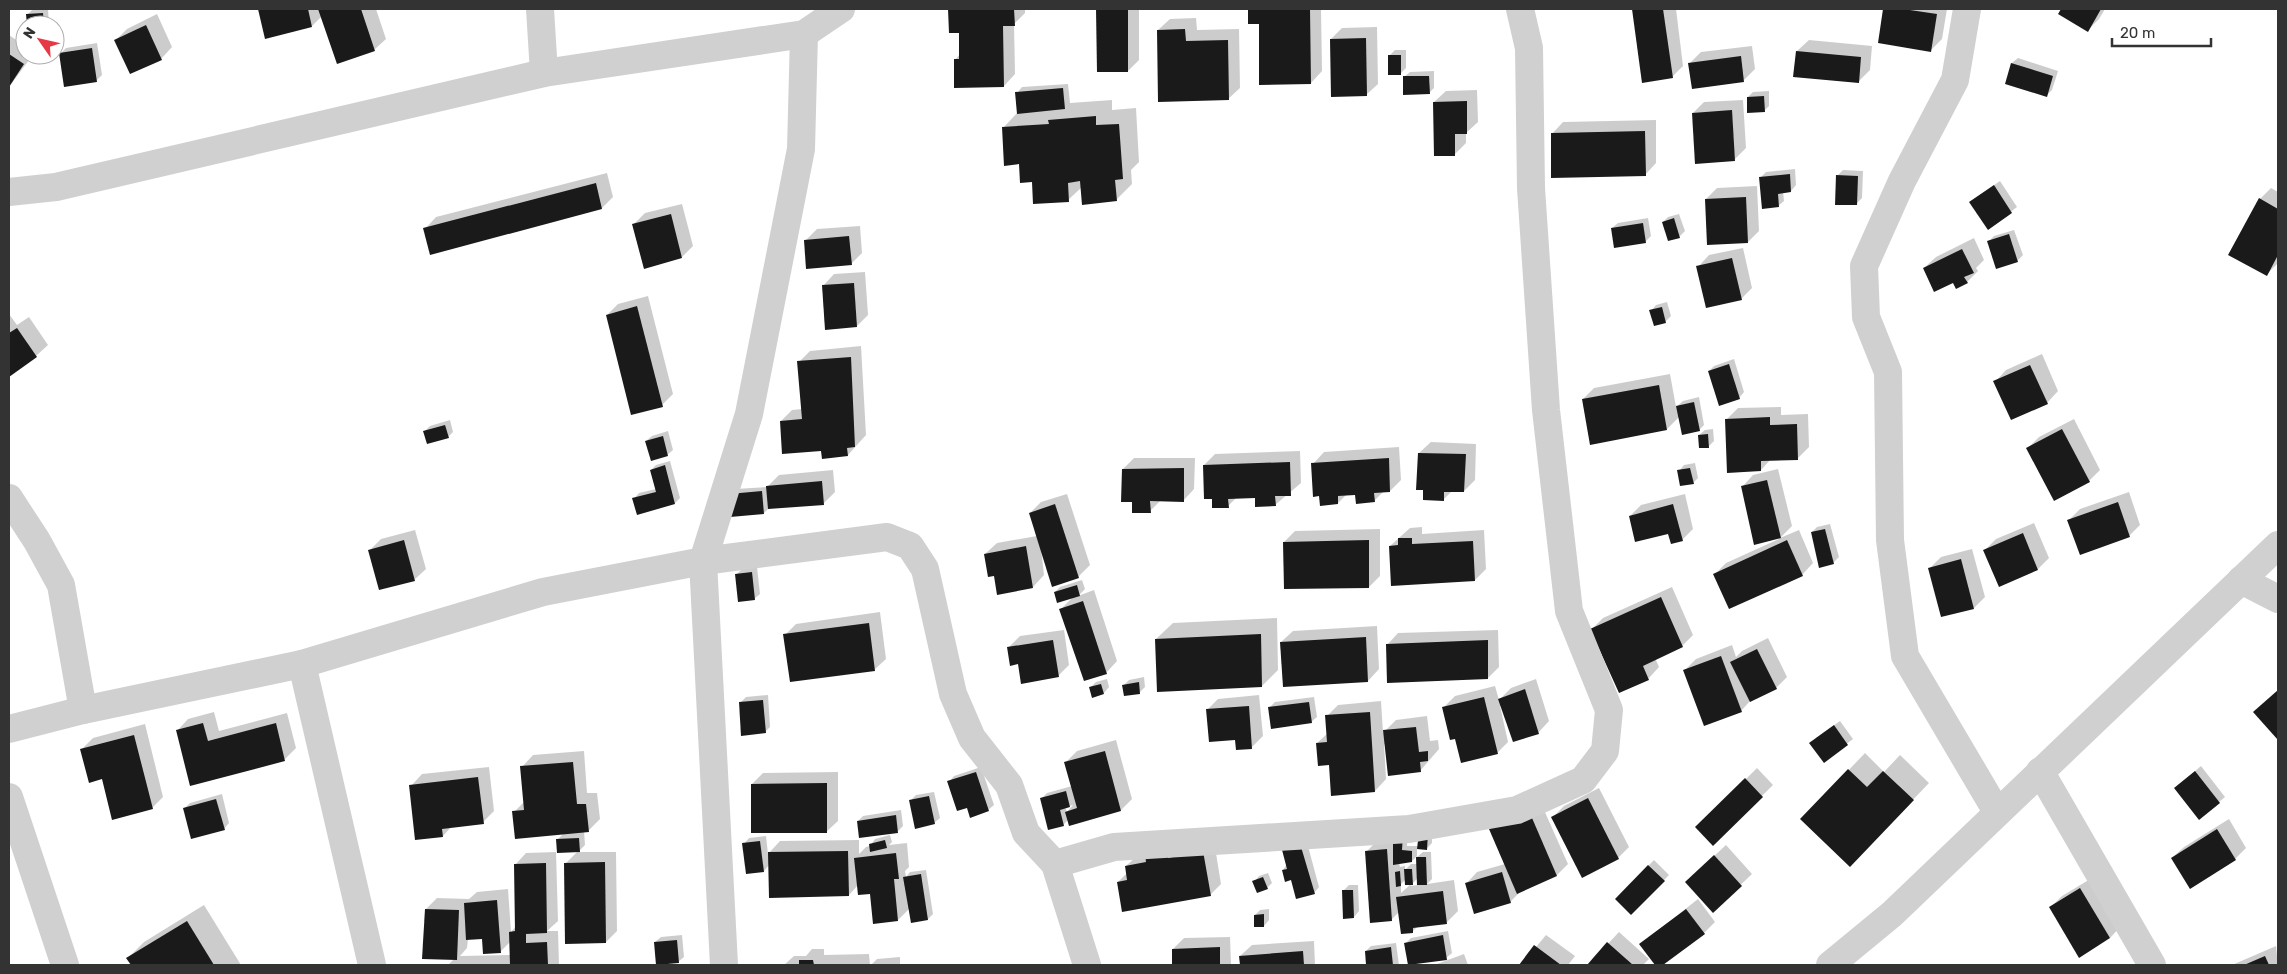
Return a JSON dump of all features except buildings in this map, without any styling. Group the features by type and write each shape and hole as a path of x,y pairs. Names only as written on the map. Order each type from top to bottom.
{"street":[{"path":"540,9 544,72"},
{"path":"9,192 56,187 544,72 804,34 841,9"},
{"path":"1055,864 1114,847 1409,828 1517,810 1583,780 1605,751 1609,710 1569,612 1548,430 1531,188 1529,48 1520,9"},
{"path":"1967,9 1955,80 1902,181 1864,266 1866,317 1888,372 1890,540 1905,656 1997,812"},
{"path":"724,965 703,561 749,414 801,149 804,34"},
{"path":"9,498 37,541 61,585 83,710"},
{"path":"9,729 83,710 302,664 543,592 703,561 887,537 910,546 925,569 953,694 972,738 1009,785 1026,833 1055,864 1087,965"},
{"path":"1830,965 1892,914 2278,544"},
{"path":"2241,580 2278,599"},
{"path":"302,664 372,965"},
{"path":"2040,772 2152,965"},
{"path":"9,797 65,965"}]}
